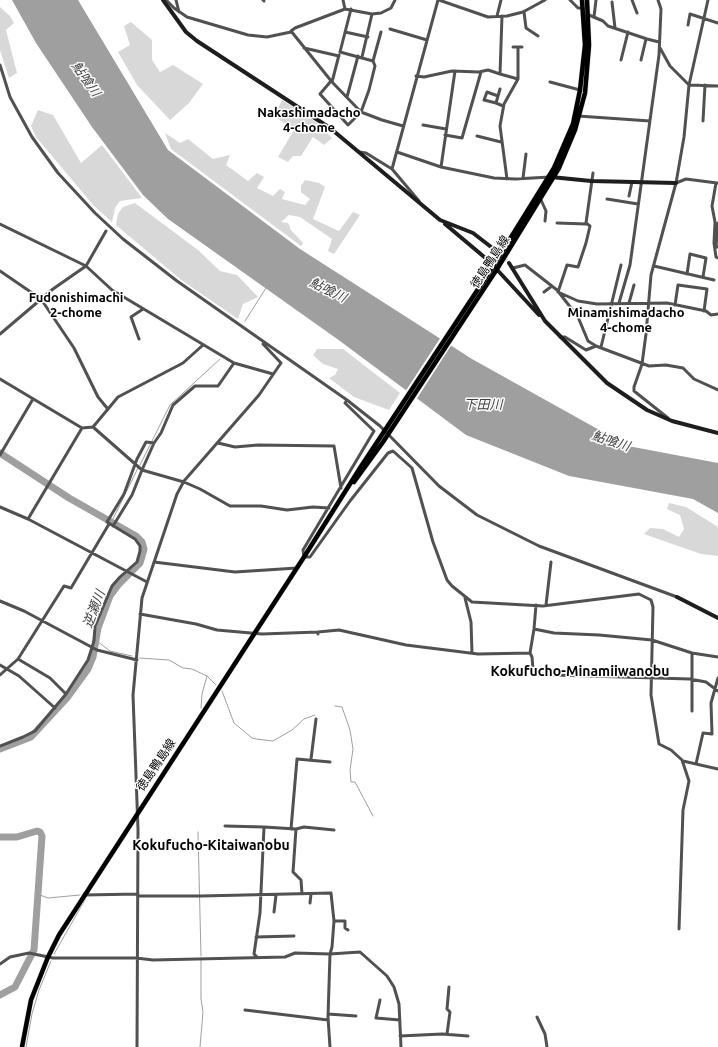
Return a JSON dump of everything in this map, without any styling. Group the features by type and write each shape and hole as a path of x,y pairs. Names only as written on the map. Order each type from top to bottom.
{"main road":[{"name":"徳島鴨島線","path":"577,116 585,45 582,0"},
{"name":"徳島鴨島線","path":"22,1047 31,1000 48,957 59,935 335,508 388,431 541,200 577,116 588,76 589,15 587,0"},
{"name":"徳島鴨島線","path":"495,269 552,177"}],"street":[{"path":"163,0 186,32 197,41 311,114 330,128 440,220 495,269 560,337 607,383 647,410 672,421 718,433"},
{"path":"166,0 187,17 248,36 267,37 291,32"},
{"path":"172,0 174,8"},
{"path":"176,0 179,12"},
{"path":"342,0 345,9"},
{"path":"395,0 391,8 386,12 372,14 345,9 295,28 291,32 331,81 362,112 403,126"},
{"path":"392,169 416,76 438,0 488,16 502,16 524,12 545,0"},
{"path":"497,16 501,0"},
{"path":"570,0 578,8 583,8"},
{"path":"594,17 596,0"},
{"path":"632,0 637,13"},
{"path":"619,303 630,265 650,121 659,46 661,10 658,0"},
{"path":"672,421 634,391 634,386 642,364 648,302 654,266 676,183 684,137 689,85 708,0"},
{"path":"612,2 615,28"},
{"path":"351,9 331,81 320,94 348,125 362,112 375,66 373,61 381,32"},
{"path":"524,12 526,28 538,36"},
{"path":"362,57 368,37 372,14"},
{"path":"688,25 690,14 718,24"},
{"path":"589,15 615,28 659,42"},
{"path":"500,74 502,16"},
{"path":"390,30 427,40"},
{"path":"345,32 368,37"},
{"path":"620,60 628,32"},
{"path":"641,60 646,39"},
{"path":"659,46 670,66 689,85 718,86"},
{"path":"513,47 522,47"},
{"path":"304,48 339,56"},
{"path":"507,179 500,126 503,106 518,79 518,48"},
{"path":"340,52 373,61"},
{"path":"347,97 358,56"},
{"path":"0,65 10,97 32,137 58,172 95,212 123,239 176,281 257,339 348,400 388,431 439,486 477,515 539,546 677,597 718,618"},
{"path":"416,76 455,71 481,72 488,70 518,79"},
{"path":"441,167 455,71"},
{"path":"446,135 462,138 481,72"},
{"path":"550,82 580,90"},
{"path":"703,121 705,85"},
{"path":"489,87 484,100 503,106"},
{"path":"496,103 500,90"},
{"path":"487,92 498,96"},
{"path":"577,116 650,121"},
{"path":"423,125 446,129"},
{"path":"477,136 501,142"},
{"path":"359,152 366,153 392,169 420,203"},
{"path":"397,152 441,167 494,178 507,179 552,177 591,182 676,183 686,179 717,183 712,206 715,222 714,243 716,258 718,258"},
{"path":"523,178 526,154"},
{"path":"586,224 593,173"},
{"path":"629,196 632,182"},
{"path":"607,199 638,204"},
{"path":"541,200 546,211 545,221"},
{"path":"440,220 478,236 495,250"},
{"path":"557,223 586,224 590,226 578,266 567,265 558,292"},
{"path":"718,223 716,247 718,247"},
{"path":"0,224 86,266 112,290 234,363 273,374"},
{"path":"0,334 41,299 86,266 106,231"},
{"path":"687,274 690,254 706,258 703,277"},
{"path":"509,263 514,268 545,321"},
{"path":"514,268 525,265 552,286 578,317 588,341 596,346 620,357 649,366 666,364 683,368 694,379 718,390"},
{"path":"601,347 621,265"},
{"path":"654,266 714,280"},
{"path":"0,271 41,299 74,348 98,397 107,408"},
{"path":"675,305 678,285 707,290 704,311"},
{"path":"544,292 552,286"},
{"path":"629,303 634,286"},
{"path":"558,292 578,301 611,303 648,302 675,305 704,311 711,315 718,314 718,310"},
{"path":"139,340 131,317 143,309"},
{"path":"560,337 565,337 586,350 596,346"},
{"path":"137,1047 136,958 138,895 134,695 142,598 177,494 184,482 259,395 281,363 257,339"},
{"path":"93,427 107,408 118,397 183,363 203,345"},
{"path":"0,675 18,659 64,586 71,588 111,523 132,495 141,470 154,443 161,433 173,405 195,386 218,386 234,363"},
{"path":"0,379 82,428 93,427 141,470 184,482 230,506 261,506 287,510 313,507 329,508"},
{"path":"1,453 33,399"},
{"path":"348,400 345,403 374,431 303,550 304,557 310,557 345,507 388,453 393,451 412,468 433,542 447,580 465,598 472,602 536,605 639,594 646,596 651,600 653,607 651,695 659,744 671,750 683,761 718,769"},
{"path":"28,519 82,428"},
{"path":"111,523 146,442 154,443"},
{"path":"218,443 235,447 258,445 334,446 341,488"},
{"path":"0,507 28,519 147,582"},
{"path":"0,746 29,735 55,708 66,694 83,669 93,647 95,626 112,586 137,562 140,557 140,546 135,539 111,523"},
{"path":"154,562 235,572 297,568"},
{"path":"546,605 551,562"},
{"path":"465,598 471,622 472,653"},
{"path":"0,601 24,611 97,650 137,660"},
{"path":"536,605 530,653 532,657 533,669 535,673 539,675 551,673 554,675 693,679 706,682 718,691"},
{"path":"140,614 196,624 217,630 254,633 318,633 339,630 405,645 472,653 530,653"},
{"path":"534,629 554,633 599,635 652,640 672,648 718,657"},
{"path":"692,653 692,711"},
{"path":"18,659 50,678 66,694"},
{"path":"0,665 19,676 55,708"},
{"path":"696,764 703,733 712,734 711,702 718,678"},
{"path":"310,759 316,719"},
{"path":"291,829 297,759 330,762"},
{"path":"679,929 683,810 689,781 683,761"},
{"path":"225,826 291,829 304,826 334,830"},
{"path":"257,957 254,954 260,895 264,827"},
{"path":"296,829 293,872 301,880 302,894"},
{"path":"84,895 200,896 331,893 334,922 330,954 328,1014 330,1047"},
{"path":"310,894 310,903"},
{"path":"274,912 276,895"},
{"path":"334,922 345,921 345,928 348,930"},
{"path":"256,937 294,936"},
{"path":"0,964 10,957 30,953 48,957 136,958 153,960 284,957 295,953 330,954 360,952 387,976 394,987 400,1004 401,1047"},
{"path":"447,1034 450,1012 447,1009 449,987"},
{"path":"380,1000 376,1018 400,1020"},
{"path":"245,1010 328,1020"},
{"path":"328,1014 356,1016"},
{"path":"537,1017 545,1034 547,1047"},
{"path":"400,1036 447,1034 468,1036"}],"shaded area":[{"path":"0,7 10,16 14,23 6,30 17,73 9,78 0,50"},
{"path":"131,22 152,40 152,60 160,72 173,65 203,84 189,103 170,120 137,85 118,52 130,45 124,26"},
{"path":"282,100 316,122 332,138 324,145 313,137 301,156 293,156 288,162 278,157 294,130 274,116"},
{"path":"38,110 53,115 81,163 102,145 142,198 120,201 115,208 112,222 94,206 36,137 31,126"},
{"path":"165,133 180,143 188,139 213,159 230,155 226,165 248,181 257,173 264,177 257,188 273,196 280,189 285,192 282,199 305,205 310,199 301,192 301,186 305,180 319,183 325,187 313,219 339,231 353,212 360,215 334,254 328,251 332,239 300,217 289,215 281,222 288,223 290,229 303,243 301,246 171,149"},
{"path":"135,203 198,250 220,271 237,275 258,297 243,304 238,319 180,279 116,225 118,214 123,207"},
{"path":"317,349 343,349 400,393 389,410 354,397 329,378 335,375 338,369 323,364 313,355"},
{"path":"669,503 686,507 718,527 718,556 701,554 644,534 650,528 663,529 679,537 684,529 680,515 667,509"}],"water":[{"name":"下田川","path":"12,0 78,0 168,150 300,249 472,359 628,446 718,463 718,513 693,499 569,476 466,435 340,341 168,219 143,195 92,127 36,43"}],"pier":[{"path":"441,337 452,344 416,400 405,392"}],"waterway":[{"path":"245,321 266,288"},
{"path":"140,465 170,405 220,359"},
{"name":"逆瀬川","path":"0,453 69,498 136,536 142,542 144,549 140,563 119,584 110,596 98,628 93,657 88,669 67,698 31,737 0,749"},
{"path":"112,521 138,468"},
{"path":"97,641 110,651 132,656"},
{"path":"139,658 169,660 183,668 192,669 207,676 216,685"},
{"path":"201,708 202,694 207,676"},
{"path":"222,691 234,723 252,738 273,741 292,730 304,719 315,715"},
{"path":"335,706 342,707 350,730 353,749 350,770 351,782 355,782 373,816"},
{"path":"0,837 17,837 37,831 40,832 42,836 34,950 15,987 0,995"},
{"path":"198,832 201,956"},
{"path":"37,892 48,898 80,895"},
{"path":"54,954 86,898"},
{"path":"200,1047 203,1012 201,999 201,960"},
{"path":"26,1047 32,1014 39,990 51,961"}],"tunnel":[{"path":"495,250 509,263"}],"district":[{"name":"Nakashimadacho 4-chome","path":"309,120"},
{"name":"Fudonishimachi 2-chome","path":"76,306"},
{"name":"Minamishimadacho 4-chome","path":"626,320"},
{"name":"Kokufucho-Minamiiwanobu","path":"580,671"},
{"name":"Kokufucho-Kitaiwanobu","path":"211,845"}],"water label":[{"name":"鮎喰川","path":"86,79"},
{"name":"鮎喰川","path":"328,290"},
{"name":"鮎喰川","path":"611,441"}]}
